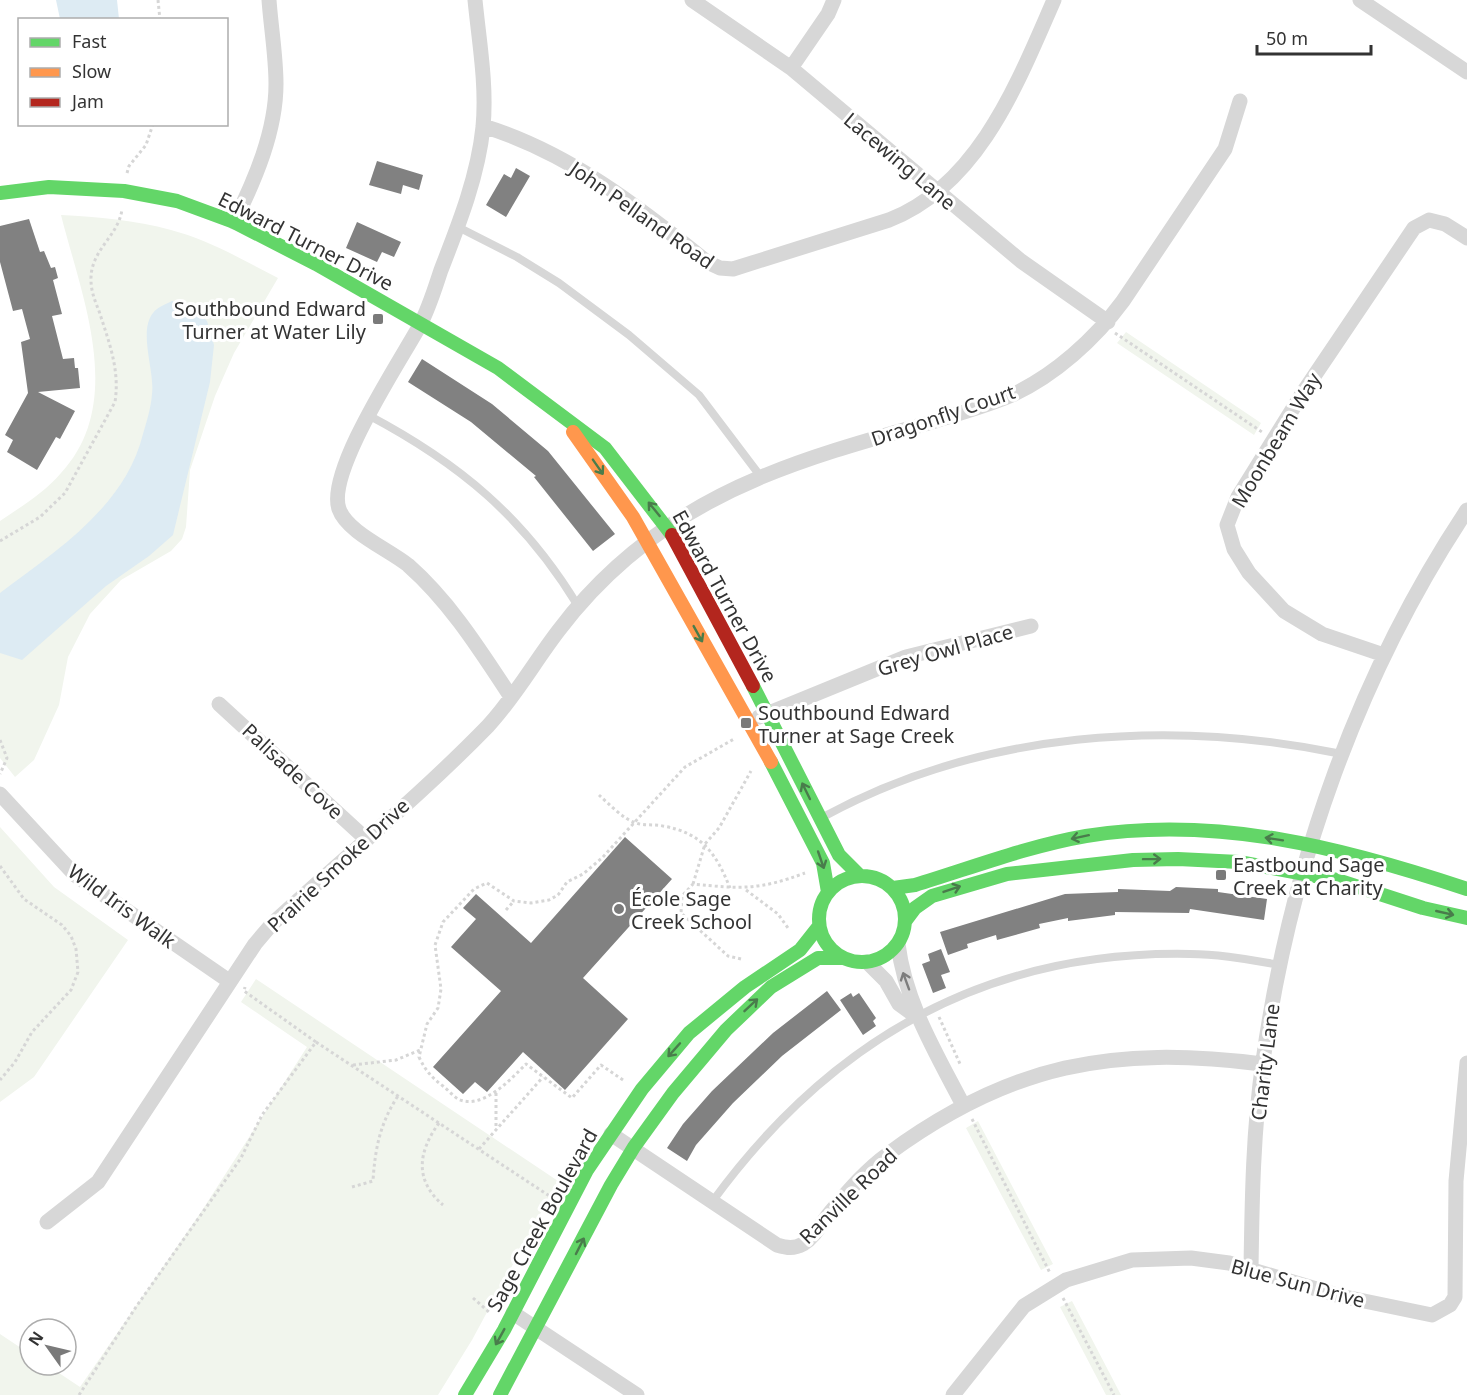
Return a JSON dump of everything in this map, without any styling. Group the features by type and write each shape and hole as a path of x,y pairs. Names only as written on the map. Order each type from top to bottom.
{"street":[{"path":"234,222 265,149 273,119 276,85 269,0"},
{"path":"475,0 483,126 474,177 458,227 421,323 368,415 353,446 339,489 338,506 345,522 407,565 435,591 472,639 511,697"},
{"name":"Lacewing Lane","path":"692,0 791,68 937,193 1021,261 1108,322"},
{"path":"791,68 828,14 834,0"},
{"name":"John Pelland Road","path":"483,126 516,136 578,169 611,189 707,262 720,268 733,269 912,212 937,193 965,162 1014,90 1054,0"},
{"path":"1360,0 1467,72"},
{"name":"Dragonfly Court","path":"658,534 693,511 761,477 818,456 975,409 1012,395 1051,372 1108,322 1225,148 1240,101"},
{"name":"Edward Turner Drive","path":"0,193 49,187 124,191 177,201 234,222 421,323 498,368 605,448 764,715 839,855 859,876"},
{"name":"Moonbeam Way","path":"1384,655 1322,634 1284,612 1263,590 1234,549 1227,525 1238,497 1273,440 1414,228 1429,219 1445,224 1467,238"},
{"name":"Edward Turner Drive","path":"564,419 658,534 805,825 823,863 828,892"},
{"name":"Charity Lane","path":"1251,1269 1254,1167 1262,1064 1280,965 1307,860 1343,754 1384,655 1421,585 1467,510"},
{"name":"Prairie Smoke Drive","path":"47,1222 98,1182 232,977 272,924 458,756 511,697 578,606 609,572 658,534"},
{"name":"Grey Owl Place","path":"764,715 906,657 1031,626"},
{"name":"Palisade Cove","path":"219,704 366,839"},
{"name":"Wild Iris Walk","path":"0,794 75,875 232,977"},
{"path":"893,888 919,884 1049,844 1099,834 1132,831 1211,831 1307,860 1433,878 1467,889"},
{"path":"969,1102 917,1017 903,973 898,944 906,920 915,908 932,896 959,886 1007,874 1133,860 1178,859 1239,862 1307,860 1337,880 1423,908 1467,918"},
{"path":"842,958 825,941 819,926 820,908 828,892 842,880 859,876 874,877 893,888 903,903 906,920"},
{"name":"Sage Creek Boulevard","path":"465,1395 513,1313 562,1215 611,1134 642,1089 689,1033 745,987 801,950 819,926"},
{"path":"500,1395 538,1329 611,1185 633,1149 678,1085 734,1021 763,994 818,958 842,958 867,962 884,956 898,944"},
{"path":"867,962 886,981 899,1004 917,1017"},
{"name":"Ranville Road","path":"611,1134 777,1245 797,1247 813,1235 832,1210 881,1159 969,1102 1026,1078 1073,1065 1116,1058 1191,1056 1262,1064"},
{"name":"Blue Sun Drive","path":"953,1395 1024,1306 1056,1285 1098,1268 1142,1259 1191,1258 1251,1269 1340,1296 1432,1315 1450,1305 1455,1297 1456,1181 1467,1063"},
{"path":"513,1313 637,1395"}],"lane":[{"path":"458,227 517,257 559,283 629,335 699,395 761,477"},
{"path":"368,415 426,447 495,500 540,548 578,606"},
{"path":"805,825 881,791 931,772 995,754 1072,740 1147,734 1217,736 1269,740 1343,754"},
{"path":"712,1202 756,1145 810,1090 842,1063 917,1017 987,986 1097,958 1148,954 1193,954 1280,965"}],"path":[{"path":"158,0 160,18"},
{"path":"0,541 40,517 65,493 115,402 117,389 113,353 90,280 97,252 122,216 129,166 146,146 152,126"},
{"path":"1108,322 1113,332 1273,440"},
{"path":"623,1080 601,1065 572,1098 526,1064 496,1091 483,1098 458,1099 424,1068 419,1057 427,1024 438,1008 441,989 435,945 443,921 474,889 487,883 514,901 531,903 549,900 558,895 567,882 583,874 602,858 686,767 734,739"},
{"path":"0,740 8,758 0,774"},
{"path":"741,959 728,956 681,913 682,896 693,885 705,844 719,828 751,771"},
{"path":"599,795 634,823 661,825 686,832 705,844 720,863 730,888"},
{"path":"0,866 24,899 62,925 71,936 78,962 76,982 71,990 32,1032 15,1062 0,1080"},
{"path":"693,885 744,889 781,882 806,873"},
{"path":"744,889 778,914 788,928"},
{"path":"506,910 514,901"},
{"path":"232,977 245,980 244,992 316,1042 551,1197"},
{"path":"935,1008 962,1068"},
{"path":"80,1395 130,1316 241,1158 262,1115 316,1042"},
{"path":"352,1065 396,1060 420,1050"},
{"path":"479,1149 543,1077"},
{"path":"496,1091 496,1128"},
{"path":"352,1187 373,1181 379,1134 385,1115 398,1096"},
{"path":"969,1102 982,1113 971,1120 1114,1395"},
{"path":"439,1123 422,1152 422,1162 427,1188 443,1205"},
{"path":"473,1298 490,1313"}],"shaded area":[{"path":"56,0 117,0 119,18 60,18"},
{"path":"61,215 144,224 185,234 278,278 234,353 215,396 190,470 186,527 182,539 171,551 121,580 90,614 68,657 59,705 34,760 15,777 0,758 0,521 47,487 61,473 81,445 92,414 95,381 93,347 87,313"},
{"path":"172,301 190,304 207,321 214,345 210,382 173,535 149,556 106,586 22,660 0,653 0,593 86,525 121,484 134,460 150,409 152,385 147,341 149,321 156,309"},
{"path":"1126,332 1261,423 1254,435 1117,343"},
{"path":"0,827 54,887 128,940 34,1077 0,1102"},
{"path":"256,979 558,1181 472,1340 438,1395 0,1395 0,1334 18,1346 18,1377 65,1377 80,1387 201,1212 307,1047 241,1002"},
{"path":"978,1121 1053,1264 1041,1270 966,1128"},
{"path":"1072,1301 1121,1395 1106,1395 1060,1307"}],"building":[{"path":"377,161 423,175 419,190 403,185 401,194 369,185"},
{"path":"516,168 530,176 506,217 486,205 504,174 511,178"},
{"path":"29,219 40,252 44,251 51,268 55,267 58,278 53,280 62,314 52,316 63,359 74,358 75,368 78,368 80,388 38,392 75,411 60,439 56,437 37,470 7,452 13,440 5,435 28,393 21,342 30,339 22,309 13,311 0,262 0,226"},
{"path":"357,222 401,242 394,257 382,252 377,262 346,248"},
{"path":"422,359 492,404 548,451 615,534 593,551 534,477 536,476 471,422 408,382"},
{"path":"625,837 672,879 583,978 628,1019 565,1090 523,1052 487,1092 475,1082 463,1094 433,1067 501,991 451,947 476,919 463,908 476,894 531,943"},
{"path":"1176,887 1218,889 1218,892 1267,899 1264,920 1190,909 1189,913 1115,912 1115,915 1068,921 1068,918 1039,924 1040,928 997,940 996,935 967,944 968,948 948,955 940,932 1065,894 1118,892 1118,889 1170,891"},
{"path":"941,949 950,972 941,975 946,988 933,993 922,964 930,961 928,954"},
{"path":"827,991 841,1010 782,1056 733,1103 696,1145 687,1161 667,1148 683,1124 712,1091 773,1033"},
{"path":"851,993 853,997 859,993 876,1018 873,1021 876,1026 863,1035 840,1000"}],"traffic: fast":[{"path":"0,193 49,187 124,191 177,201 234,222 316,264 498,368 605,448 672,535"},
{"path":"753,686 839,855 859,875"},
{"path":"771,762 823,863 828,892"},
{"path":"893,888 915,885 1021,851 1064,840 1135,831 1184,830 1280,839 1374,860 1467,889"},
{"path":"906,920 915,908 932,896 1007,874 1133,860 1178,859 1239,862 1337,880 1423,908 1467,918"},
{"path":"854,876 870,876 893,888 902,902 905,919 902,936 893,950 870,962 854,962 838,955 826,943 819,927 819,911 826,895 838,883 854,876"},
{"path":"465,1395 504,1330 587,1170 642,1089 689,1033 745,987 800,950 819,926"},
{"path":"500,1395 611,1185 634,1147 673,1093 726,1030 771,987 818,958 842,958"}],"traffic: slow":[{"path":"573,432 633,517 771,762"}],"traffic: jam":[{"path":"672,535 753,686"}],"place":[{"name":"Southbound Edward Turner at Water Lily","path":"378,319"},
{"name":"Southbound Edward Turner at Sage Creek","path":"746,723"},
{"name":"Eastbound Sage Creek at Charity","path":"1221,875"},
{"name":"École Sage Creek School","path":"619,909"}]}
